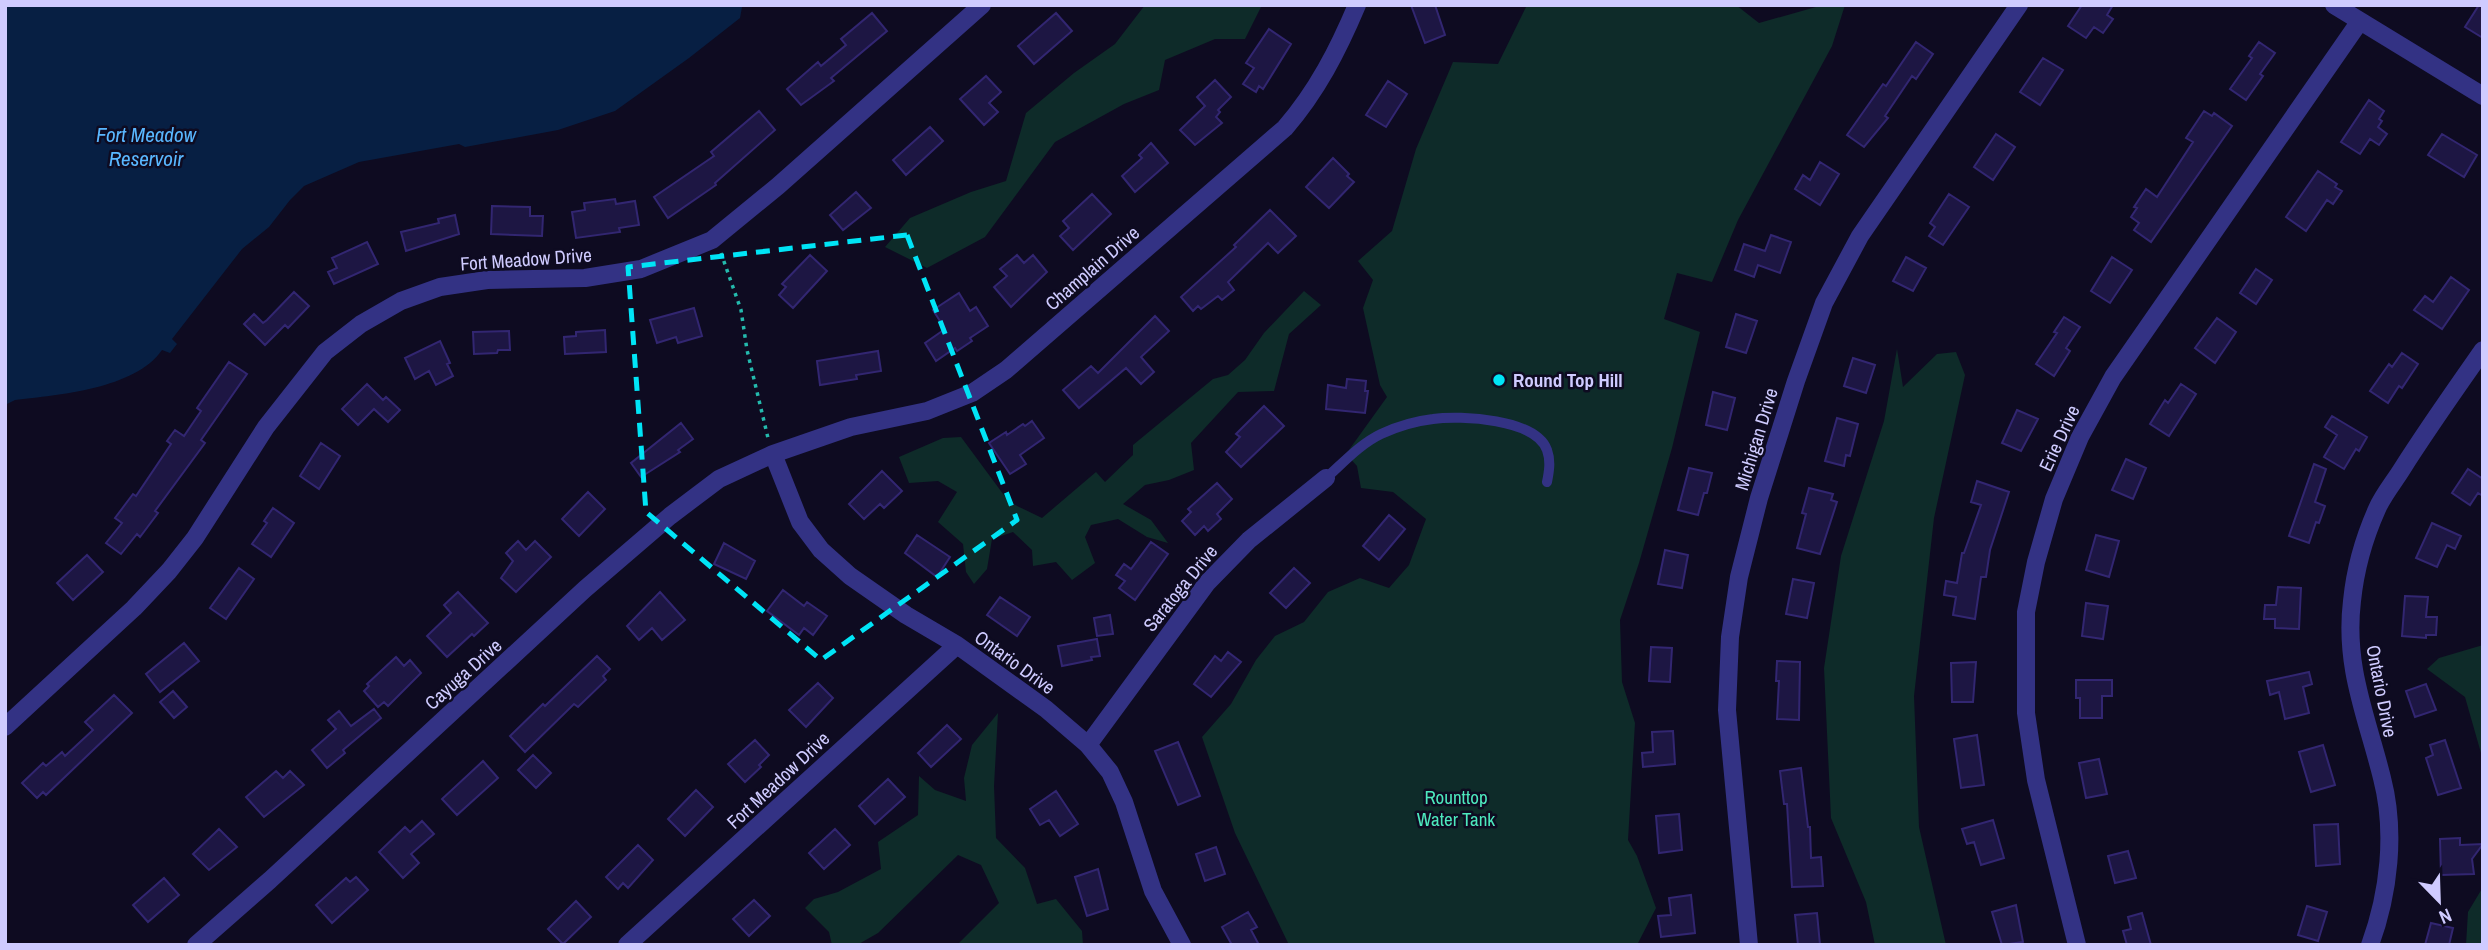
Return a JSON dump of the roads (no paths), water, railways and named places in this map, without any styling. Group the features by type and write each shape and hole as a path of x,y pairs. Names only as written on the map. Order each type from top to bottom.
{"street":[{"name":"Fort Meadow Drive","path":"5,727 134,608 170,571 195,538 266,427 325,352 361,324 401,301 440,287 488,280 586,278 641,269 712,240 779,186 982,5"},
{"name":"Champlain Drive","path":"773,454 851,427 927,411 972,393 1006,370 1285,128 1308,101 1341,43 1357,5"},
{"name":"Michigan Drive","path":"1749,945 1727,710 1730,637 1739,577 1759,498 1824,303 1860,236 2019,5"},
{"path":"2334,5 2483,96"},
{"name":"Erie Drive","path":"2077,945 2039,793 2026,713 2026,612 2036,562 2054,499 2080,437 2113,377 2360,21"},
{"name":"Ontario Drive","path":"2370,945 2380,917 2389,846 2382,779 2356,683 2351,644 2351,603 2357,569 2377,508 2417,445 2483,351"},
{"name":"Ontario Drive","path":"773,454 800,522 821,550 850,576 906,615 957,645 1046,709 1088,746 1110,772 1124,803 1153,891 1182,945"},
{"name":"Cayuga Drive","path":"195,945 270,880 585,589 670,516 719,479 773,454"},
{"name":"Saratoga Drive","path":"1088,746 1207,583 1249,540 1326,478"},
{"name":"Fort Meadow Drive","path":"627,945 957,645"}],"lane":[{"path":"1326,478 1363,445 1381,434 1433,419 1463,418 1503,422 1535,435 1547,448 1550,461 1547,482"}],"water":[{"name":"Fort Meadow Reservoir","path":"5,5 746,5 742,7 740,18 615,111 558,130 359,162 304,186 269,227 242,249 172,339 177,344 170,353 162,350 134,374 115,382 73,392 15,400 5,405"}],"place":[{"name":"Round Top Hill","path":"1499,380"}],"park label":[{"name":"Rounttop Water Tank","path":"1456,808"}]}
